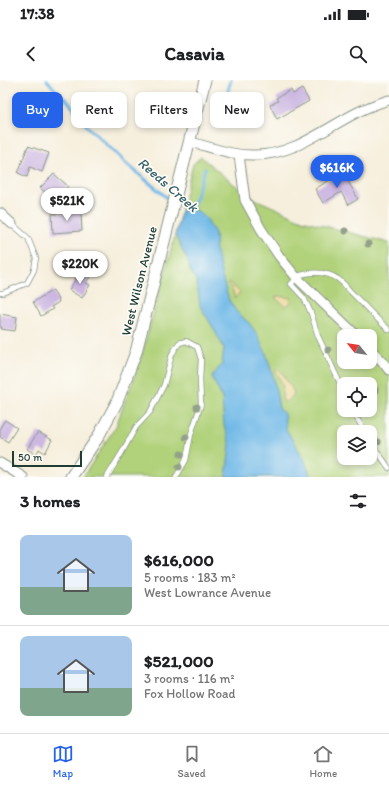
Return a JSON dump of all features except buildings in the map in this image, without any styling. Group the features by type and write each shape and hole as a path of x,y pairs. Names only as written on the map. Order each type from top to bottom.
{"street":[{"name":"West Wilson Avenue","path":"71,477 98,437 117,402 128,376 136,352 205,80"},
{"path":"190,142 239,155 272,154 293,148 359,111 389,100"},
{"path":"239,155 245,200 261,229 296,278 350,329"},
{"path":"0,213 12,224"},
{"path":"377,356 389,370"},
{"path":"0,463 23,477"}],"lane":[{"path":"0,293 27,283 34,270 36,258 28,238 12,224"},
{"path":"337,377 318,336 311,313 304,298 291,284 296,278 302,274 317,273 328,274 338,279 374,317 389,330"},
{"path":"107,477 122,454 136,427 150,412 164,385 172,354 178,343 186,341 197,347 201,359 201,404 191,434 186,460 176,477"},
{"path":"377,451 389,468"}],"green space":[{"path":"201,157 253,198 302,220 389,243 389,477 83,477 116,426 140,361 193,164"}],"sand":[{"path":"229,283 240,292 235,298 229,285"},
{"path":"278,296 291,298 291,302 285,306 275,298"},
{"path":"276,369 283,374 294,392 292,397 285,402 283,401 283,387"}],"water":[{"path":"183,204 205,216 215,233 216,252 229,300 236,311 249,323 257,334 266,353 274,379 279,408 284,414 286,429 304,459 312,477 226,477 230,445 224,425 222,398 212,377 222,364 224,348 200,306 197,282 175,235"}],"waterway":[{"name":"Reeds Creek","path":"47,80 59,94 67,100 87,126 128,165 171,201"},
{"path":"228,92 231,80"},
{"path":"191,211 205,169"}]}
